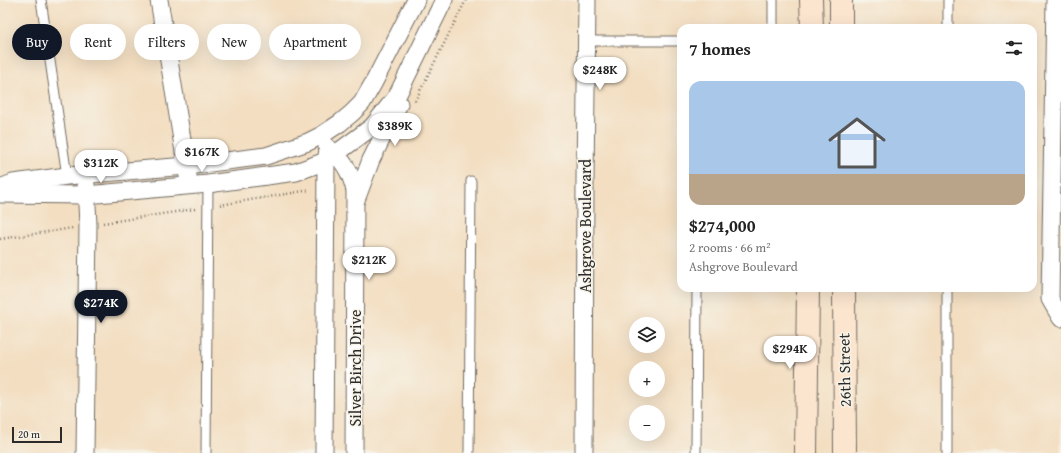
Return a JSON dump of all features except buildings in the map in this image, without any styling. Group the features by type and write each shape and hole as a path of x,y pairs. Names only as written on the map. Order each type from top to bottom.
{"street":[{"path":"159,0 190,186"},
{"name":"Silver Birch Drive","path":"324,453 326,150 340,123 362,103 416,0"},
{"path":"0,194 86,195 190,186 296,172 326,150 372,127 404,83 444,0"},
{"name":"Ashgrove Boulevard","path":"584,453 587,0"},
{"path":"812,0 812,24"},
{"path":"841,0 841,24"},
{"path":"1055,0 1050,299 1061,318"},
{"path":"355,202 371,160 399,105 404,83"},
{"path":"0,188 13,183 67,176 186,166 326,150"},
{"name":"Silver Birch Drive","path":"326,150 343,162 352,178 355,191 354,453"},
{"path":"85,453 88,225 86,174"},
{"path":"806,453 808,292"},
{"name":"26th Street","path":"844,292 845,453"}],"lane":[{"path":"41,0 67,176"},
{"path":"773,0 773,24"},
{"path":"948,0 948,24"},
{"path":"586,41 677,42"},
{"path":"469,453 471,181"},
{"path":"206,453 208,184"},
{"path":"696,453 697,292"},
{"path":"947,292 947,453"}]}
